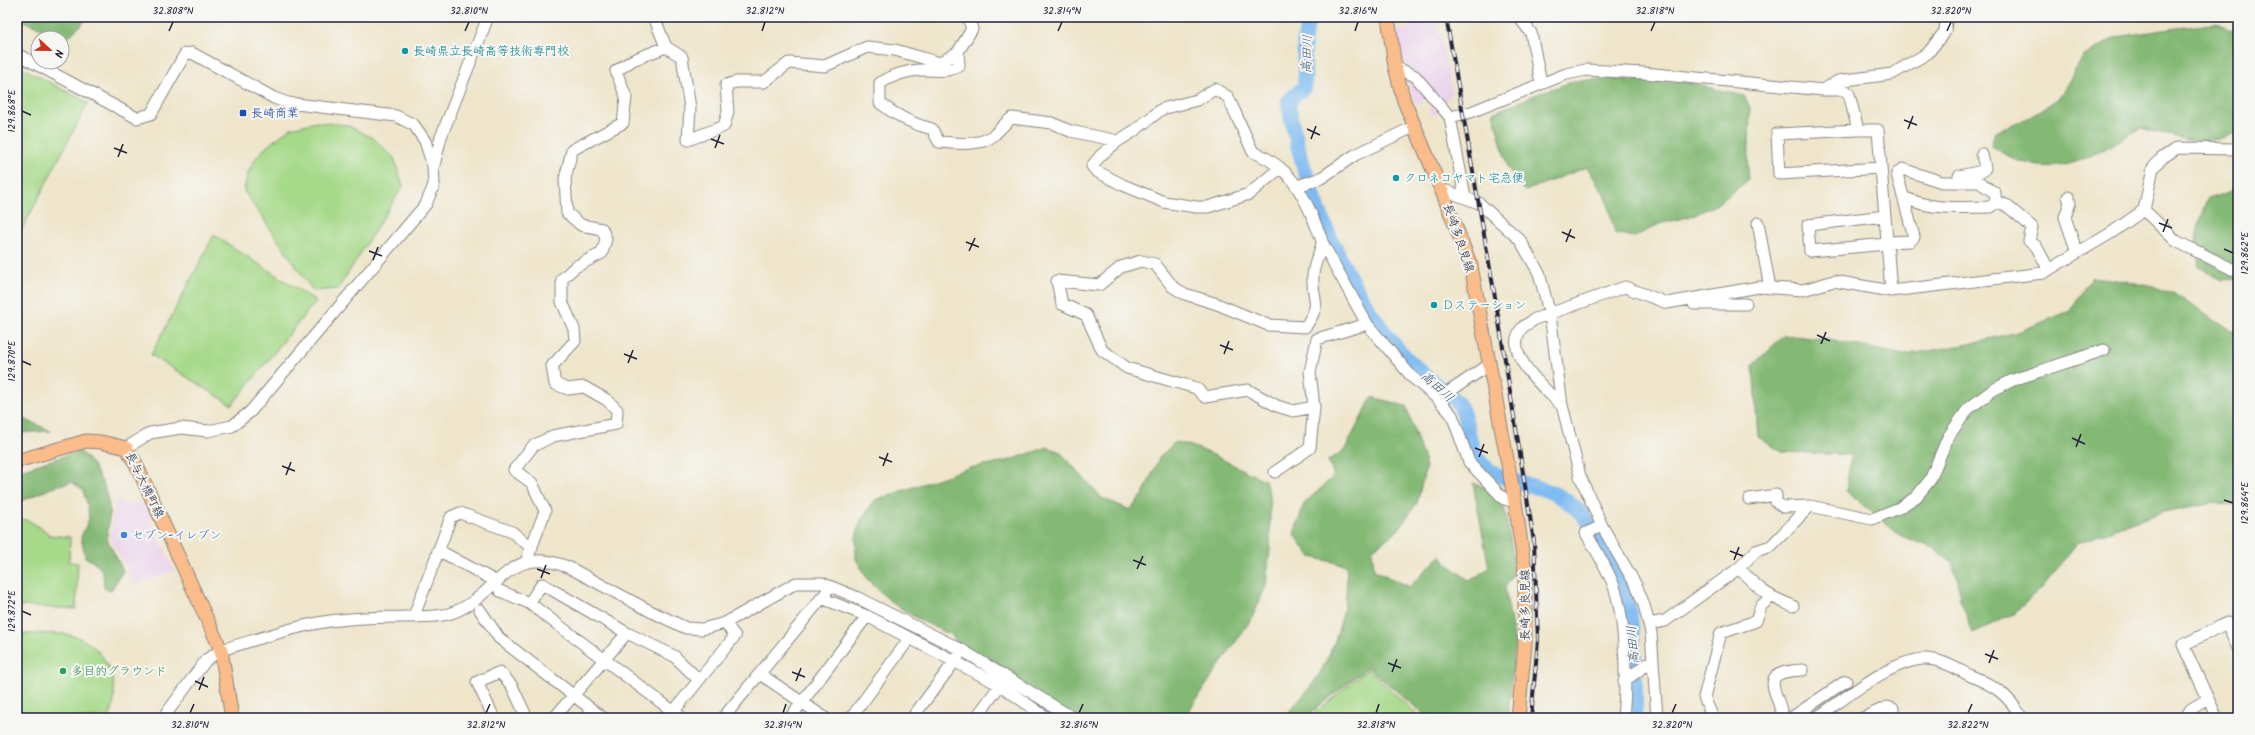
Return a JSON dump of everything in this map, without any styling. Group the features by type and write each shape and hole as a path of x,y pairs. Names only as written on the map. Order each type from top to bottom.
{"main road":[{"name":"長崎多良見線","path":"1388,17 1395,67 1413,127 1442,189 1471,266 1490,364 1514,497 1525,571 1525,644 1518,718"},
{"name":"長与大橋町線","path":"17,461 86,441 101,442 126,448 136,464 221,650 232,718"}],"street":[{"path":"433,166 441,137 488,17"},
{"path":"654,17 666,47 682,57 690,108 688,140 724,126 728,112 726,86 736,82 764,82 789,63 825,66 867,47 895,50 940,63 958,52 972,29 968,17"},
{"path":"1519,17 1531,33 1541,83"},
{"path":"1823,90 1838,81 1892,74 1928,54 1945,31 1946,21 1949,17"},
{"path":"526,562 545,511 532,483 514,470 532,446 553,436 616,424 617,410 607,400 584,387 568,389 555,384 552,366 575,341 574,329 562,302 562,279 575,267 602,253 606,239 602,229 581,224 567,213 565,179 572,150 623,123 626,97 616,71 633,60 666,47"},
{"path":"958,52 959,66 947,72 918,70 894,75 880,83 880,103 901,118 915,125 932,129 939,142 977,143 993,135 1012,118 1052,123 1070,131 1118,141"},
{"path":"17,54 137,118 151,114 185,54 192,53 274,98 288,103 396,116 414,125 427,146 433,166 434,185 426,204 250,412 232,426 208,431 181,428 150,433 126,448"},
{"path":"1395,67 1415,76 1450,117 1465,197"},
{"path":"1450,117 1471,112 1566,74 1586,70 1644,73 1823,90 1845,90 1849,94 1858,130"},
{"path":"1280,168 1249,194 1208,206 1184,206 1164,202 1122,185 1096,171 1092,166 1101,155 1118,141 1134,131 1162,109 1197,100 1215,89 1228,97 1253,152 1265,157 1280,168 1300,186 1322,242 1367,324 1412,377 1438,398 1452,415 1469,462 1504,499 1514,497"},
{"path":"1300,186 1321,178 1355,155 1413,127"},
{"path":"1881,168 1779,174 1777,134 1878,130 1891,291"},
{"path":"1562,406 1519,359 1517,340 1522,328 1535,319 1625,287 1667,303 1758,287 1803,290 1834,281 1891,291 1957,285 2043,273 2111,233 2144,210 2153,168 2162,158 2177,148 2238,149"},
{"path":"1938,180 1944,177 1966,176 1983,171 1985,168 1982,154"},
{"path":"1885,216 1808,225 1810,251 1910,241 1914,237 1897,174 1902,169 1938,180 1979,182 1995,193 1996,202"},
{"path":"1442,189 1479,203 1520,240 1539,273 1550,314 1562,406 1580,476 1600,526 1637,587 1649,624 1653,660 1656,718"},
{"path":"1903,197 1928,207 1990,207 1996,202"},
{"path":"2068,198 2070,203 2065,217 2076,253"},
{"path":"1996,202 2006,205 2032,227 2029,241 2036,246 2049,270"},
{"path":"2144,210 2176,240 2238,272"},
{"path":"1758,223 1770,288"},
{"path":"1314,408 1293,411 1277,406 1248,390 1204,397 1196,388 1127,368 1102,350 1086,315 1062,304 1057,281 1099,285 1121,267 1141,261 1155,264 1173,287 1185,294 1217,304 1268,325 1305,327 1311,319 1317,302 1312,276 1322,242"},
{"path":"1692,299 1693,304 1746,304"},
{"path":"1276,472 1310,448 1314,408 1310,372 1317,339 1367,324"},
{"path":"1749,499 1776,495 1776,502 1783,507 1810,506 1872,519 1899,508 1916,496 1930,480 1948,437 1968,409 1993,390 2013,380 2104,350"},
{"path":"1438,398 1490,364"},
{"path":"1649,624 1665,621 1739,568 1756,551 1771,546 1810,506"},
{"path":"414,616 451,517 460,513 512,532 532,548"},
{"path":"1600,526 1586,532 1613,584 1619,607 1623,632 1623,718"},
{"path":"438,550 529,602 678,715 699,680 735,636 726,623"},
{"path":"163,718 206,660 221,650 328,621 448,614 463,608 499,586 514,567 526,562 540,559 557,562 686,628 702,629 726,623 796,583 812,582 833,586 962,650 1073,718"},
{"path":"1739,568 1757,588 1771,597 1793,606"},
{"path":"529,602 542,584 627,632 674,656 699,680"},
{"path":"723,718 821,598 833,586"},
{"path":"1713,718 1704,697 1721,633 1756,621 1762,606 1771,597"},
{"path":"821,598 867,616 1000,686 1039,716"},
{"path":"480,610 499,638 602,718"},
{"path":"790,718 867,616"},
{"path":"2217,718 2183,645 2227,623 2238,648"},
{"path":"554,718 575,696 627,632"},
{"path":"851,718 909,638"},
{"path":"912,718 962,650"},
{"path":"1816,718 1883,674 1901,665 1923,659 1942,662 1996,687 2012,701 2022,718"},
{"path":"1624,681 1653,660"},
{"path":"1783,718 1774,690 1774,680 1777,674 1783,671 1803,670"},
{"path":"494,718 477,682 500,672 512,686 527,718"},
{"path":"760,674 825,718"},
{"path":"1791,718 1846,681"},
{"path":"976,718 1000,686"},
{"path":"2186,718 2191,709 2208,699"},
{"path":"1863,718 1887,707 1893,709 1892,718"}],"shaded area":[{"path":"1411,20 1437,21 1452,92 1438,113 1432,116 1428,99 1417,104 1406,82 1396,29 1409,29"},
{"path":"115,500 126,504 141,502 152,512 149,520 175,570 136,586 110,538"}],"green space":[{"path":"17,17 89,17 70,35 70,30 45,30 21,20 17,21"},
{"path":"2215,24 2238,32 2238,132 2219,139 2191,141 2141,128 2103,150 2085,158 2069,164 2052,166 2033,165 2013,158 1991,146 1995,132 2030,117 2059,98 2083,57 2116,37"},
{"path":"17,65 88,103 17,239"},
{"path":"1605,79 1687,82 1744,96 1750,107 1748,180 1719,203 1695,215 1659,224 1635,237 1615,233 1606,197 1587,167 1525,191 1508,168 1493,113 1542,92 1575,81"},
{"path":"316,122 347,125 373,138 394,158 403,186 338,289 313,291 244,191 248,172 258,155 291,128"},
{"path":"2238,190 2238,279 2222,280 2199,267 2197,232 2198,225 2208,199"},
{"path":"214,235 316,301 232,405 151,355"},
{"path":"2091,277 2137,283 2171,293 2188,302 2222,326 2238,333 2238,505 2212,502 2159,513 2077,543 2042,588 2013,614 1973,633 1960,599 1958,580 1952,563 1933,548 1901,536 1846,491 1851,455 1782,452 1758,437 1753,365 1784,335 1829,340 1904,355 1964,345 2018,332 2070,311"},
{"path":"1372,397 1406,406 1426,466 1417,503 1398,530 1372,550 1374,570 1409,587 1441,555 1445,562 1470,581 1489,568 1473,483 1483,487 1504,506 1512,549 1514,572 1505,588 1515,645 1507,718 1428,718 1368,667 1304,718 1292,718 1289,712 1318,677 1333,646 1344,606 1347,579 1346,565 1311,557 1294,534 1304,504 1334,476 1328,460 1344,451"},
{"path":"17,416 51,431 17,433"},
{"path":"1175,442 1198,448 1265,480 1270,498 1270,549 1266,586 1252,618 1187,713 1180,718 1072,718 985,670 951,635 920,620 891,602 868,580 856,559 856,537 861,520 875,500 969,468 1007,461 1048,447 1060,452 1102,498 1130,510 1143,495 1159,458"},
{"path":"80,451 93,465 104,486 110,510 107,539 123,571 111,590 104,588 102,572 98,566 85,557 81,537 89,519 88,507 83,490 72,482 17,502 17,471"},
{"path":"17,519 28,520 48,533 48,535 70,537 69,562 78,563 76,609 17,606"},
{"name":"多目的グラウンド","path":"50,633 70,635 83,640 93,647 102,656 109,668 113,680 113,706 109,718 17,718 17,634"},
{"path":"1368,669 1421,718 1309,718"}],"waterway":[{"name":"高田川","path":"1309,17 1304,41 1305,86 1288,102 1294,132 1303,164 1314,197 1341,261 1357,291 1375,319 1394,344 1415,366 1458,403 1463,412 1472,447 1478,459 1486,467 1505,478 1549,491 1562,498 1583,515 1594,530 1618,573 1627,599 1634,652 1634,718"}],"railway":[{"path":"1446,17 1495,297 1534,542 1538,640 1531,718"}],"place":[{"name":"長崎県立長崎高等技術専門校","path":"405,51"},
{"name":"長崎商業","path":"243,113"},
{"name":"クロネコヤマト宅急便","path":"1396,178"},
{"name":"Ｄステーション","path":"1434,305"},
{"name":"セブン-イレブン","path":"124,535"},
{"name":"多目的グラウンド","path":"63,671"}]}
